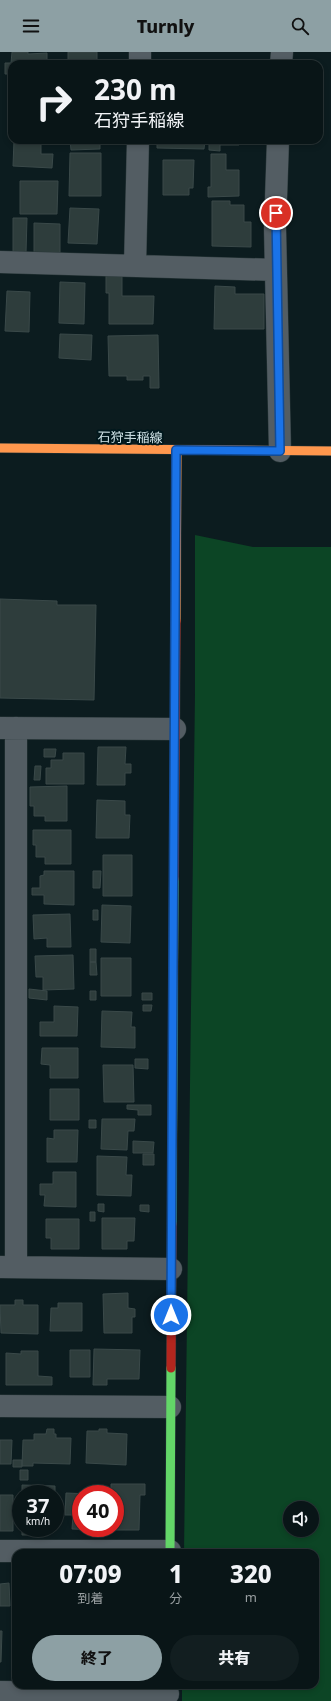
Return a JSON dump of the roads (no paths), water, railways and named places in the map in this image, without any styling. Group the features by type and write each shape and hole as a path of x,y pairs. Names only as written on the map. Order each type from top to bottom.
{"street":[{"path":"135,266 138,144"},
{"path":"278,144 275,228 280,451"},
{"path":"0,262 276,270"},
{"name":"石狩手稲線","path":"0,448 331,451"},
{"path":"170,1549 176,450"},
{"path":"171,1269 8,1267 8,728 174,729"},
{"path":"0,1406 170,1407"},
{"path":"0,1550 12,1550"},
{"path":"5,1695 168,1693"}]}
